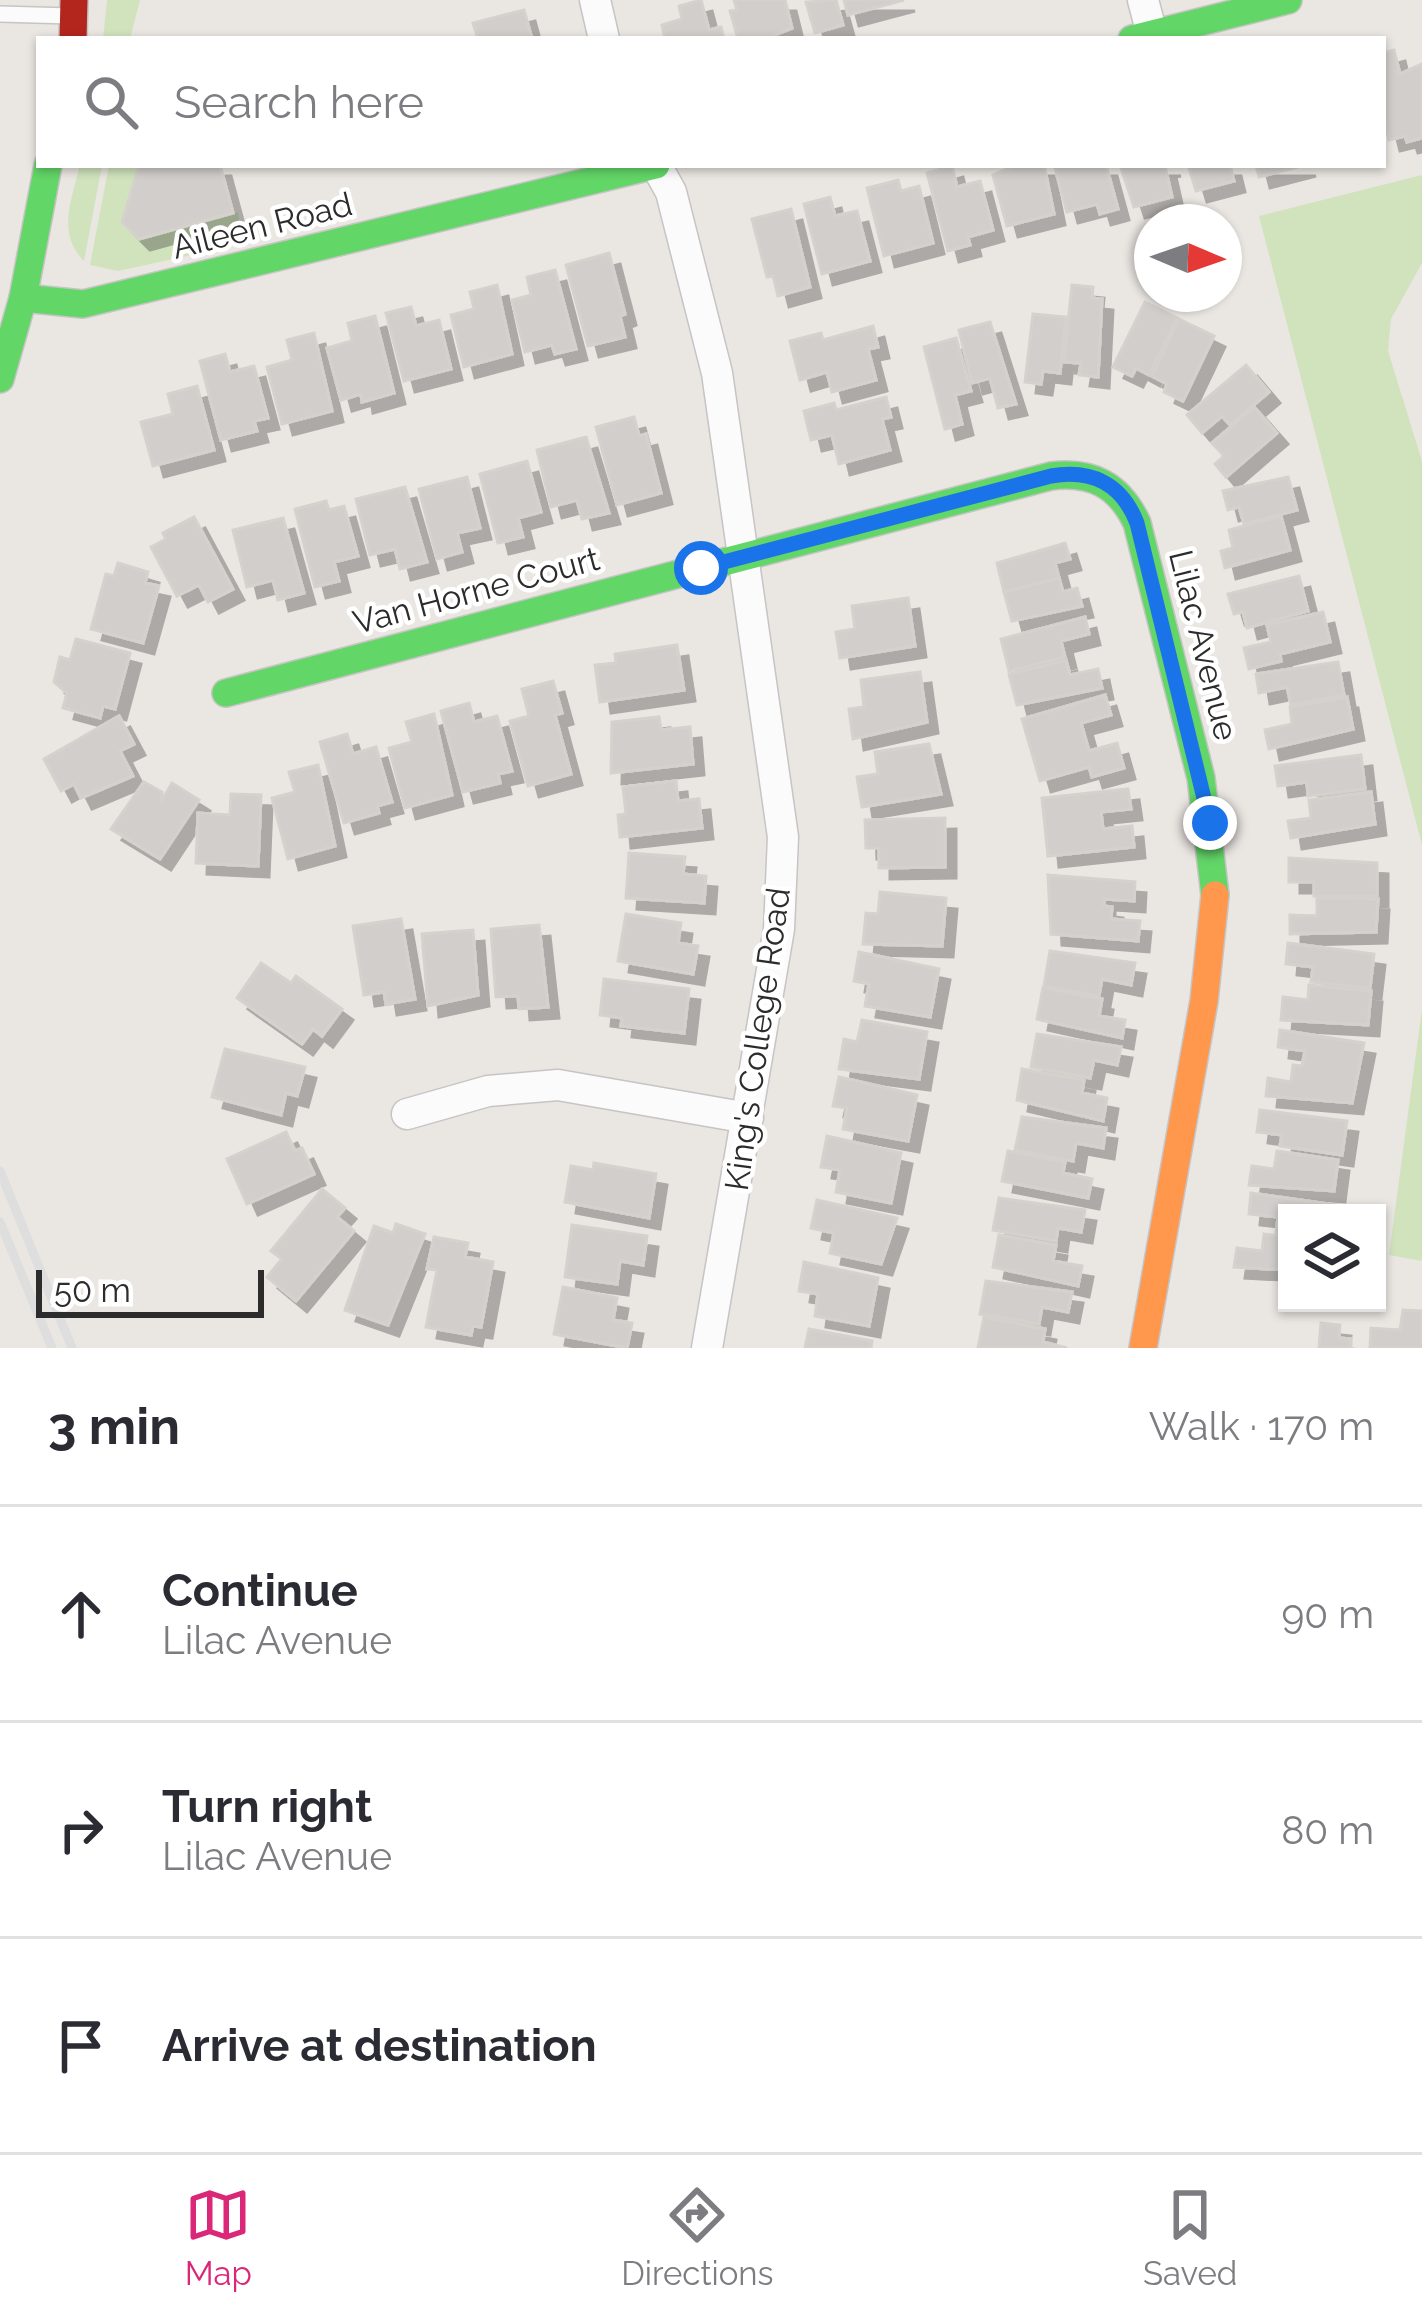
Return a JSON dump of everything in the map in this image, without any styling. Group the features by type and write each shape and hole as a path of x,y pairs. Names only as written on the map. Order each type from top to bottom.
{"street":[{"path":"595,0 603,36"},
{"path":"1144,0 1142,36 1288,0"},
{"path":"0,379 23,298 47,168"},
{"name":"Aileen Road","path":"23,298 83,304 644,168"},
{"name":"King's College Road","path":"658,168 671,192 712,349 783,837 779,929 706,1348"},
{"name":"Lilac Avenue","path":"744,557 1064,474 1103,480 1132,510 1201,778 1216,882 1204,1001 1143,1348"},
{"name":"Van Horne Court","path":"226,694 744,557"},
{"path":"407,1114 488,1091 558,1085 748,1118"}],"lane":[{"path":"0,14 74,18"}],"green space":[{"path":"107,0 140,0 131,36 103,36"},
{"path":"79,168 101,168 84,261 70,239 70,203"},
{"path":"108,168 138,168 122,222 139,238 238,212 242,244 118,271 90,265"},
{"path":"1422,175 1422,263 1391,319 1388,351 1422,461 1422,845 1259,216"},
{"path":"1422,1009 1422,1261 1389,1255"}],"building":[{"path":"701,0 709,30 721,27 723,36 664,36 662,25 682,19 679,6"},
{"path":"734,0 785,0 792,28 772,36 737,36 730,11 737,10"},
{"path":"836,0 843,25 815,33 806,2"},
{"path":"844,0 904,0 848,15"},
{"path":"524,10 531,36 477,36 473,23"},
{"path":"1394,50 1400,74 1422,64 1422,138 1389,140 1386,52"},
{"path":"138,168 221,168 233,213 139,239 122,222"},
{"path":"952,168 957,187 980,181 993,230 968,237 970,245 948,251 927,173"},
{"path":"1009,168 1045,168 1054,214 1007,226 993,175"},
{"path":"1055,168 1107,168 1118,209 1100,214 1097,204 1067,212"},
{"path":"1121,168 1165,168 1172,197 1134,207"},
{"path":"1189,168 1231,168 1234,181 1196,191"},
{"path":"1257,168 1294,168 1259,177"},
{"path":"898,180 901,191 919,186 933,243 884,256 867,188"},
{"path":"830,197 835,216 857,211 870,261 822,274 804,204"},
{"path":"791,209 810,287 778,296 773,276 767,277 752,219"},
{"path":"609,253 625,314 620,316 625,337 588,346 566,265"},
{"path":"555,270 576,349 555,354 552,345 525,352 512,300 531,295 527,277"},
{"path":"497,285 512,354 464,367 451,315 474,309 470,292"},
{"path":"1072,285 1093,287 1092,298 1102,299 1098,377 1079,375 1081,363 1064,362"},
{"path":"411,307 416,326 439,320 451,369 404,381 386,313"},
{"path":"1140,312 1165,312 1177,318 1149,375 1136,368 1132,376 1113,367"},
{"path":"1033,314 1066,317 1060,373 1043,371 1041,384 1025,382"},
{"path":"375,316 394,393 362,402 361,394 341,400 327,348 352,341 348,323"},
{"path":"1179,319 1214,336 1183,401 1164,392 1167,384 1152,376"},
{"path":"990,322 1016,404 998,408 990,378 972,383 959,330"},
{"path":"873,326 878,347 868,349 876,380 832,392 827,372 800,380 790,341 821,333 823,340"},
{"path":"314,333 332,411 282,424 267,367 292,360 287,340"},
{"path":"956,338 971,391 955,395 962,424 945,429 924,347"},
{"path":"225,354 230,372 254,366 268,418 254,421 257,431 221,440 200,361"},
{"path":"1246,365 1269,392 1230,425 1222,416 1202,433 1187,415"},
{"path":"197,386 214,450 153,466 141,422 173,414 168,394"},
{"path":"886,397 891,417 882,419 890,450 839,464 832,435 811,440 804,411 834,403 836,410"},
{"path":"1254,407 1277,433 1226,477 1215,464 1224,456 1212,443"},
{"path":"634,417 639,436 646,434 661,493 617,505 596,427"},
{"path":"586,437 609,513 582,519 577,500 551,507 537,450"},
{"path":"527,461 541,512 518,518 523,537 498,543 480,474"},
{"path":"467,477 480,528 457,533 462,552 437,559 419,489"},
{"path":"1288,477 1297,510 1244,524 1239,507 1228,510 1223,491"},
{"path":"405,487 427,562 400,569 395,549 370,555 356,499"},
{"path":"326,501 329,510 344,506 358,556 334,562 339,581 315,587 295,509"},
{"path":"1281,516 1290,550 1225,568 1221,551 1233,548 1229,530"},
{"path":"194,517 233,589 208,602 199,585 177,596 151,547 166,539 163,533"},
{"path":"283,518 304,593 278,600 273,580 247,587 233,530"},
{"path":"1065,543 1070,559 1055,563 1059,578 1004,592 997,563"},
{"path":"118,563 148,572 145,583 159,586 143,643 91,629 106,574 114,576"},
{"path":"1299,576 1308,611 1247,628 1243,612 1234,614 1228,594"},
{"path":"1059,578 1063,592 1077,588 1082,606 1012,621 1004,592"},
{"path":"908,598 915,646 840,658 836,632 855,629 852,606"},
{"path":"1323,612 1330,642 1280,654 1281,661 1249,669 1244,648 1271,642 1267,625"},
{"path":"1085,617 1089,634 1061,641 1065,657 1009,671 1001,639"},
{"path":"76,639 130,653 115,709 103,706 100,718 63,708 67,693 54,682 60,657 70,660"},
{"path":"677,645 684,690 600,702 595,665 616,663 615,654"},
{"path":"1066,660 1070,675 1098,669 1102,688 1017,705 1009,674"},
{"path":"1338,662 1344,695 1291,705 1287,687 1259,693 1256,674"},
{"path":"920,672 927,722 853,739 849,709 864,707 861,680"},
{"path":"553,681 562,713 555,715 571,774 528,786 510,721 529,716 522,689"},
{"path":"1105,695 1111,715 1081,723 1089,751 1117,743 1124,768 1092,777 1089,767 1040,781 1022,719"},
{"path":"1347,697 1353,729 1269,749 1265,730 1292,724 1290,707"},
{"path":"469,703 474,722 497,716 512,771 498,774 500,783 463,792 441,711"},
{"path":"434,714 452,795 405,808 389,748 412,742 406,722"},
{"path":"119,716 134,744 120,751 133,776 81,798 74,784 61,791 44,759"},
{"path":"659,717 661,730 690,727 693,764 611,773 612,722"},
{"path":"347,734 353,754 376,747 392,802 377,806 379,813 344,823 320,742"},
{"path":"929,744 941,794 862,807 857,777 878,774 875,752"},
{"path":"1361,755 1365,789 1308,796 1307,782 1278,786 1275,766"},
{"path":"318,765 335,846 288,859 272,798 295,792 289,772"},
{"path":"676,781 678,801 699,799 702,828 620,837 618,815 626,814 623,787"},
{"path":"144,782 162,792 161,802 172,783 199,800 160,859 111,829"},
{"path":"1128,789 1131,809 1101,812 1103,829 1132,826 1134,847 1048,856 1042,798"},
{"path":"1371,792 1375,824 1291,838 1288,821 1311,818 1309,800"},
{"path":"231,794 261,795 258,866 196,863 198,813 230,815"},
{"path":"945,818 945,867 879,868 879,848 866,848 865,820"},
{"path":"629,853 685,857 683,874 706,876 704,903 626,898"},
{"path":"1289,858 1377,863 1377,896 1314,896 1314,882 1289,882"},
{"path":"1048,875 1135,882 1134,901 1104,899 1104,906 1112,907 1111,919 1140,921 1138,941 1051,934"},
{"path":"880,892 946,898 942,946 863,944 866,913 878,914"},
{"path":"1317,898 1378,899 1376,932 1290,934 1290,915 1317,916"},
{"path":"626,914 681,923 678,943 698,946 693,974 618,961"},
{"path":"401,919 415,999 386,1004 384,992 364,995 353,926"},
{"path":"539,925 548,1007 519,1009 518,996 496,997 491,929"},
{"path":"473,930 478,995 428,1006 422,934"},
{"path":"1288,943 1374,954 1370,988 1311,982 1313,967 1286,964"},
{"path":"1050,951 1135,963 1131,985 1102,979 1099,996 1044,986"},
{"path":"859,952 939,969 930,1017 865,1006 869,984 854,981"},
{"path":"261,963 291,983 296,976 342,1009 322,1036 313,1029 302,1044 237,998"},
{"path":"604,979 689,989 684,1033 621,1026 622,1018 600,1015"},
{"path":"1309,985 1371,991 1368,1025 1281,1020 1283,997 1308,1000"},
{"path":"1043,988 1102,999 1099,1016 1125,1020 1122,1038 1037,1019"},
{"path":"862,1020 927,1032 919,1079 839,1069 844,1039 857,1042"},
{"path":"1280,1030 1364,1043 1352,1103 1266,1096 1268,1078 1291,1082 1293,1065 1302,1066 1305,1051 1278,1047"},
{"path":"1037,1034 1121,1047 1117,1065 1094,1060 1090,1078 1031,1067"},
{"path":"225,1049 305,1067 297,1096 286,1093 281,1115 212,1097"},
{"path":"1022,1069 1084,1080 1082,1093 1107,1098 1103,1121 1017,1100"},
{"path":"839,1077 917,1095 908,1141 843,1129 847,1108 833,1106"},
{"path":"1260,1110 1347,1121 1342,1155 1280,1146 1282,1135 1257,1132"},
{"path":"1022,1117 1106,1128 1103,1148 1076,1143 1073,1161 1015,1150"},
{"path":"286,1132 295,1151 302,1148 314,1174 247,1204 227,1159"},
{"path":"827,1136 901,1153 891,1203 836,1192 840,1170 821,1167"},
{"path":"1008,1151 1065,1162 1063,1173 1092,1179 1088,1198 1002,1181"},
{"path":"1277,1151 1338,1160 1334,1191 1249,1185 1252,1166 1274,1169"},
{"path":"594,1163 656,1174 649,1218 565,1202 571,1166 593,1170"},
{"path":"322,1189 345,1208 337,1217 354,1231 296,1301 267,1277 282,1259 271,1251"},
{"path":"1251,1193 1329,1204 1278,1204 1278,1217 1249,1214"},
{"path":"999,1198 1085,1210 1081,1232 1058,1228 1056,1241 993,1230"},
{"path":"817,1200 897,1218 881,1264 830,1253 834,1233 811,1228"},
{"path":"396,1224 425,1234 388,1325 345,1310 374,1226 393,1233"},
{"path":"572,1225 647,1236 643,1265 620,1261 617,1284 565,1277"},
{"path":"1264,1234 1278,1236 1278,1269 1234,1267 1237,1248 1262,1251"},
{"path":"999,1235 1056,1245 1053,1261 1082,1266 1078,1286 993,1267"},
{"path":"434,1237 468,1243 465,1257 493,1262 481,1327 473,1326 471,1335 426,1327 437,1270 427,1269"},
{"path":"804,1262 878,1278 869,1326 815,1316 818,1294 799,1291"},
{"path":"986,1281 1072,1292 1068,1312 1042,1307 1039,1324 980,1314"},
{"path":"563,1287 617,1298 613,1320 632,1323 627,1348 554,1334"},
{"path":"1403,1310 1422,1311 1422,1348 1370,1348 1371,1328 1400,1330"},
{"path":"984,1317 1045,1329 1043,1342 1067,1348 978,1348"},
{"path":"1321,1323 1340,1325 1339,1338 1351,1339 1351,1348 1319,1348"},
{"path":"809,1329 872,1341 871,1348 805,1348"}],"railway":[{"path":"0,1171 72,1348"},
{"path":"0,1222 52,1348"}],"traffic: fast":[{"path":"1144,36 1288,0"},
{"path":"0,379 23,298 47,168"},
{"path":"23,298 83,304 644,168"},
{"path":"226,693 1051,476 1079,476 1113,490 1137,523 1201,778 1215,895"}],"traffic: slow":[{"path":"1143,1348 1204,1001 1215,895"}],"traffic: jam":[{"path":"73,36 74,0"}],"route":[{"path":"701,568 1051,476 1077,473 1103,480 1125,498 1137,523 1210,823"}]}
